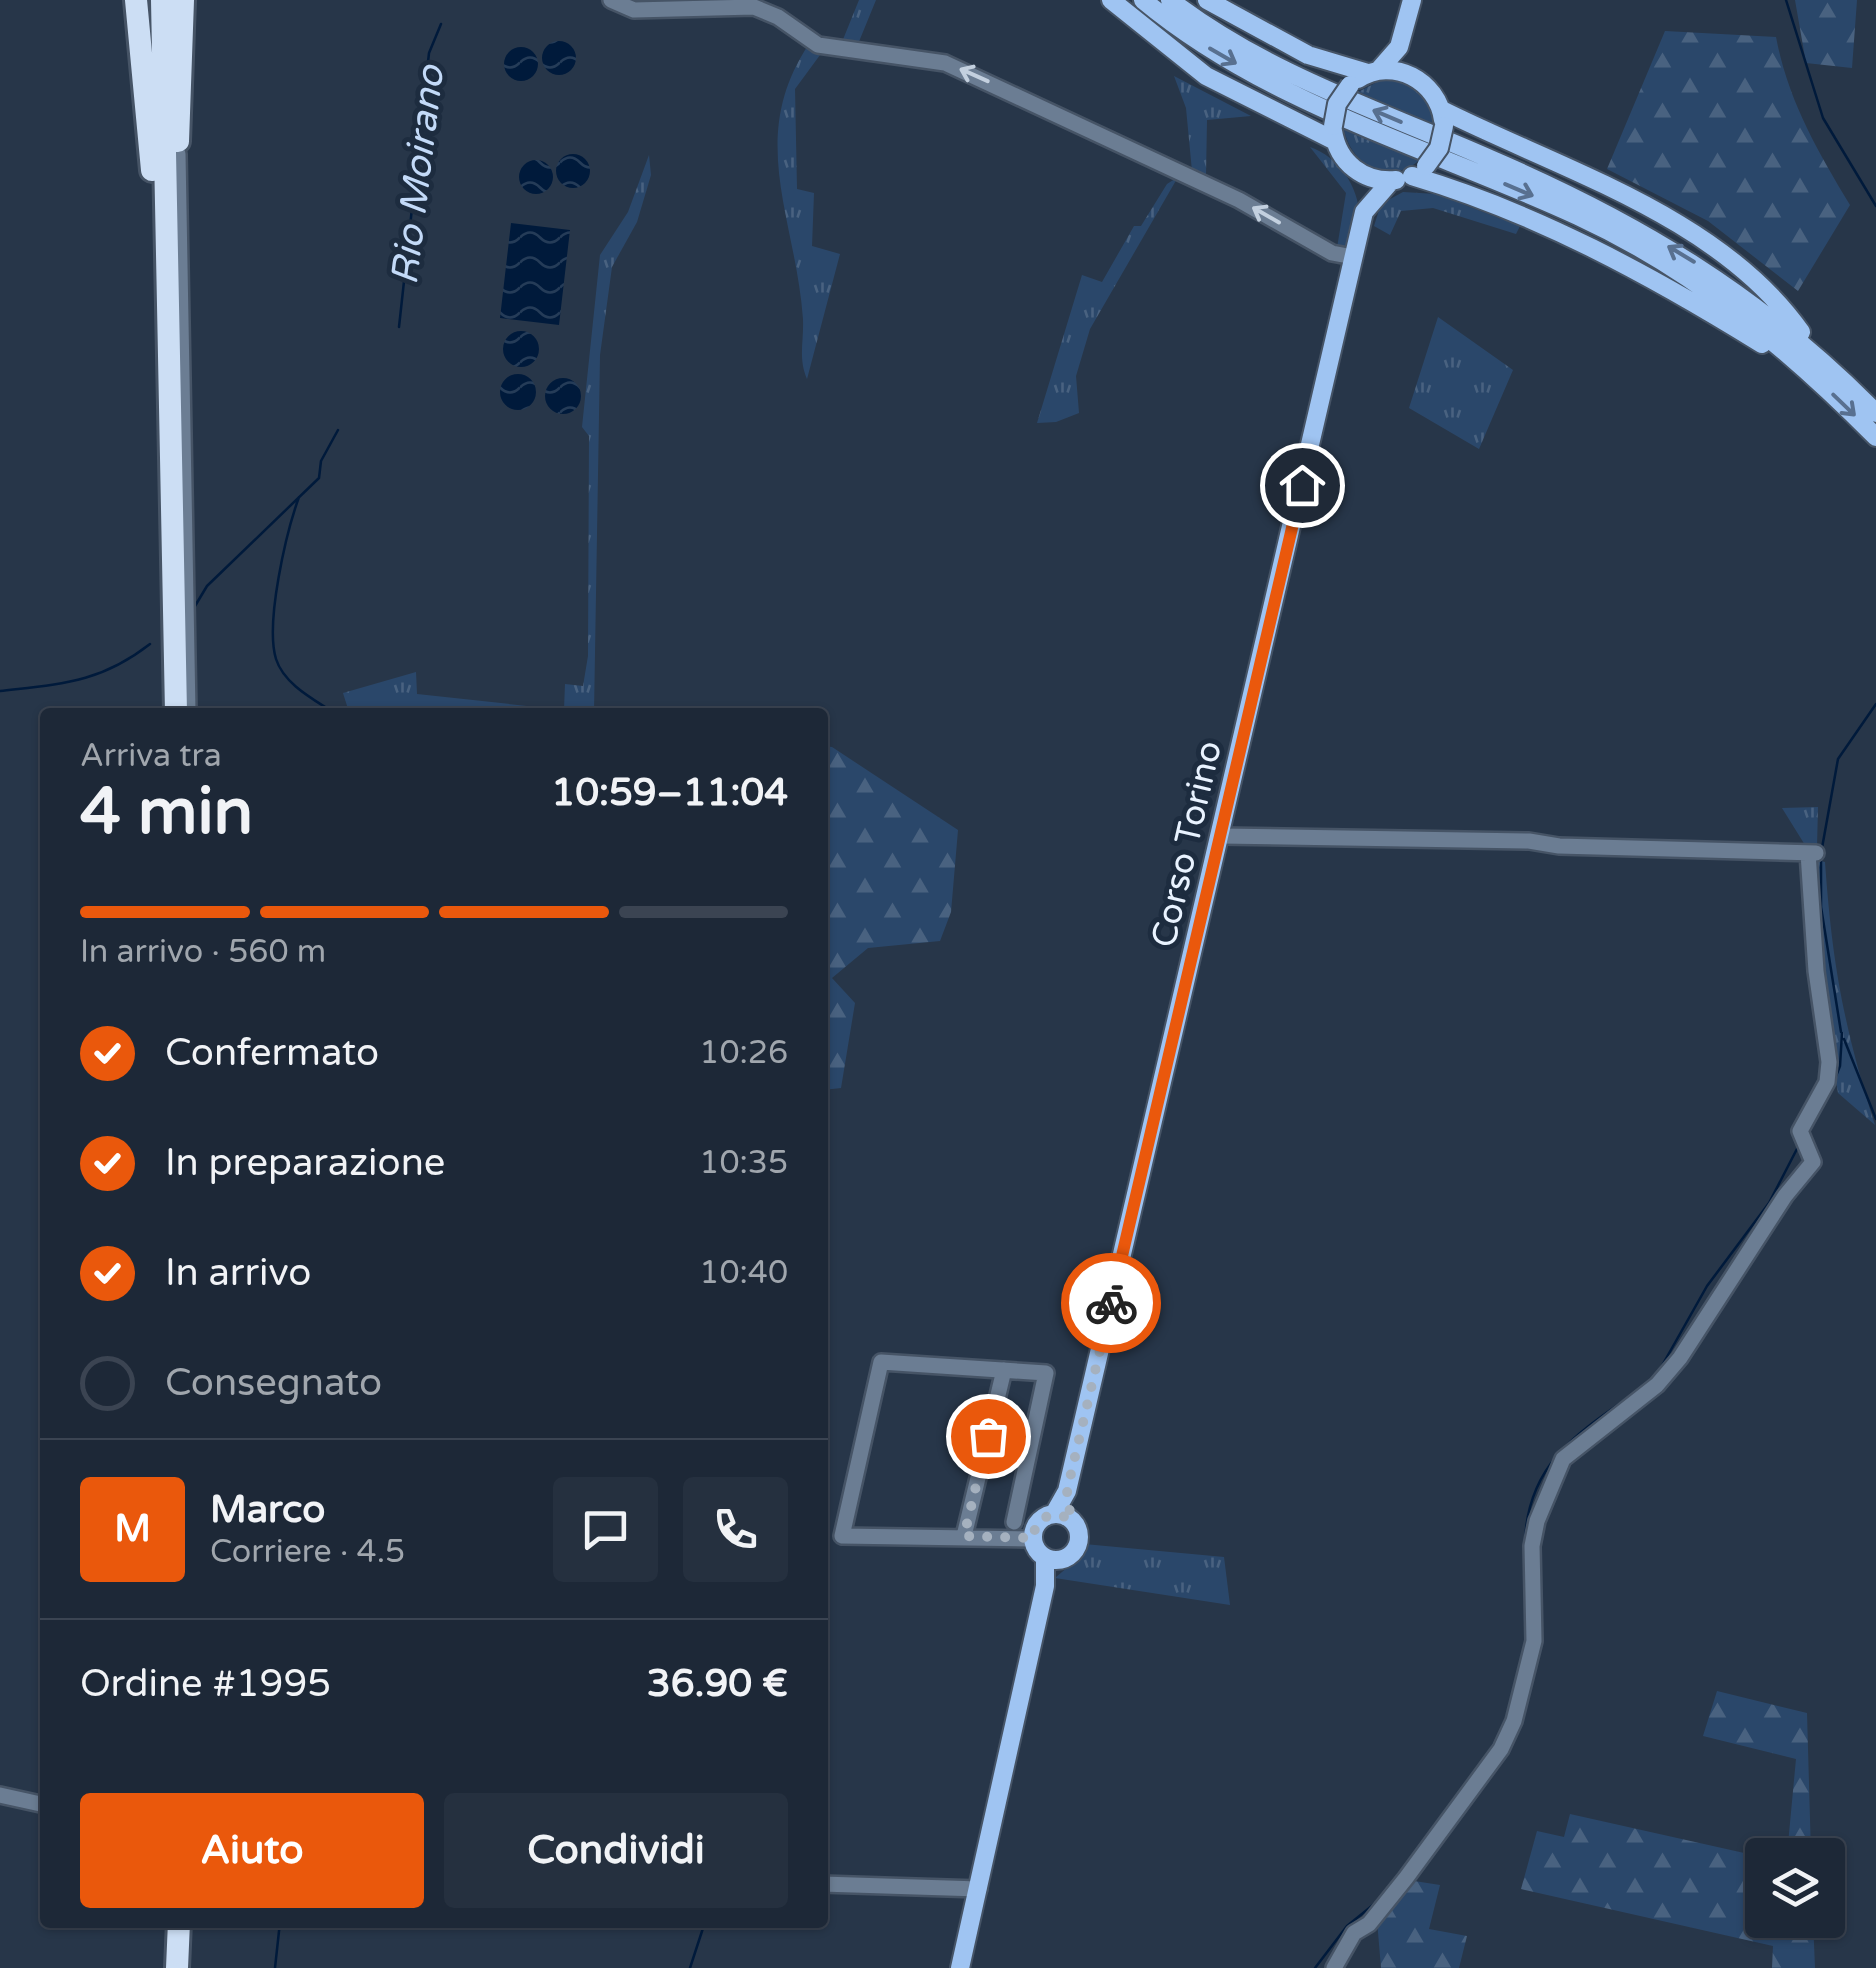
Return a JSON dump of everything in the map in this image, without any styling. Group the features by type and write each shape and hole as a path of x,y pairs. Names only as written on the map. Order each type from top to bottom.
{"highway":[{"path":"136,0 160,206"},
{"path":"151,0 176,708"},
{"path":"162,0 164,708"},
{"path":"160,206 178,154 183,0"},
{"path":"166,1968 167,1928"},
{"path":"177,1968 179,1928"}],"main road":[{"path":"1111,0 1206,76 1334,133 1356,170 1364,212"},
{"path":"1143,0 1200,42 1264,79 1580,217 1640,248 1764,332 1876,437"},
{"path":"1170,0 1233,43 1291,74 1490,158 1638,228 1691,259 1816,353 1876,413"},
{"path":"1207,0 1308,56 1373,72 1401,71 1422,81"},
{"path":"1334,133 1337,104 1350,85 1390,59 1404,34 1412,0"},
{"path":"1364,212 1391,181 1419,171 1439,148 1443,118 1422,81 1404,34"},
{"path":"1443,118 1605,184 1682,226 1746,276 1792,320 1816,353"},
{"path":"1356,170 1391,181"},
{"path":"1419,171 1628,265 1811,374"},
{"name":"Corso Torino","path":"1063,1517 1364,212"},
{"path":"1063,1517 1078,1532 1077,1546 1052,1558 1033,1538 1037,1524 1063,1517"},
{"path":"960,1968 1052,1558"}],"street":[{"path":"618,4 754,7 778,16 818,44 945,63 1170,166 1332,253 1354,257"},
{"path":"178,154 188,708"},
{"path":"1221,836 1529,841 1559,846 1812,853 1816,971 1829,1062 1826,1082 1802,1136 1813,1162 1776,1208 1680,1358 1656,1384 1563,1459 1537,1521 1532,1546 1534,1641 1514,1722 1501,1749 1406,1878 1369,1924 1354,1933 1334,1968"},
{"path":"1014,1522 1048,1376 880,1362 842,1536 1033,1538"},
{"path":"964,1536 1004,1370"},
{"path":"0,1795 40,1804"},
{"path":"828,1884 979,1889"}],"green space":[{"path":"859,0 876,0 858,44 842,42"},
{"path":"1795,0 1857,0 1852,68 1806,63"},
{"path":"1665,31 1776,37 1796,103 1850,205 1798,291 1708,221 1607,169"},
{"path":"809,44 846,53 820,55 795,89 797,189 814,193 812,246 840,254 807,379 802,357 799,282 780,179 778,146 780,113 790,79"},
{"path":"1174,76 1251,116 1207,120 1206,175 1192,171 1186,108"},
{"path":"1383,79 1399,79 1426,96 1436,127 1358,92"},
{"path":"1343,123 1422,158 1396,171 1372,168 1352,150"},
{"path":"1310,147 1336,164 1354,190 1359,221 1347,250 1337,248 1346,193"},
{"path":"649,155 651,175 637,222 612,267 600,355 594,708 564,708 565,684 583,686 588,656 589,436 582,427 600,255 628,212"},
{"path":"1178,177 1090,329 1076,376 1079,413 1056,422 1037,423 1082,275 1102,282 1134,226 1141,226 1167,184"},
{"path":"1403,192 1436,194 1520,226 1516,234 1433,208 1401,211 1390,235 1374,226 1381,204"},
{"path":"1438,317 1513,370 1479,449 1409,408"},
{"path":"416,672 417,694 546,708 348,708 343,693"},
{"path":"828,747 958,830 951,912 940,941 868,948 832,978 855,1003 841,1088 828,1089"},
{"path":"1818,807 1817,846 1805,845 1782,808"},
{"path":"1813,859 1825,862 1841,995 1875,1125 1838,1093 1822,991"},
{"path":"1084,1544 1224,1557 1230,1605 1055,1578 1076,1560"},
{"path":"1717,1691 1807,1713 1811,1838 1789,1838 1796,1759 1703,1736"},
{"path":"1570,1814 1745,1853 1745,1938 1814,1938 1815,1968 1772,1968 1773,1946 1521,1889 1537,1831 1564,1837"},
{"path":"1408,1880 1440,1885 1429,1929 1467,1936 1459,1968 1381,1968 1377,1920"}],"water":[{"path":"559,41 571,46 576,58 571,70 559,75 547,70 542,58 547,46"},
{"path":"521,47 533,52 538,64 533,76 521,81 509,76 504,64 509,52"},
{"path":"573,154 585,159 590,171 585,183 573,188 561,183 556,171 561,159"},
{"path":"536,160 548,165 553,177 548,189 536,194 524,189 519,177 524,165"},
{"path":"511,223 570,230 559,325 500,318"},
{"path":"521,331 534,336 539,349 534,362 521,367 508,362 503,349 508,336"},
{"path":"518,374 531,379 536,392 531,405 518,410 505,405 500,392 505,379"},
{"path":"563,378 576,383 581,396 576,409 563,414 550,409 545,396 550,383"}],"waterway":[{"name":"Rio Moirano","path":"1786,0 1823,118 1876,206"},
{"name":"Rio Moirano","path":"399,327 429,53 441,24"},
{"name":"Rio Moirano","path":"195,606 207,586 319,478 321,461 338,430"},
{"path":"299,497 278,578 273,643 285,676 327,708"},
{"name":"Rio Moirano","path":"0,691 79,680 114,667 150,644"},
{"name":"Rio Moirano","path":"1822,848 1838,759 1876,704"},
{"name":"Rio Moirano","path":"1821,856 1821,907 1841,1032"},
{"path":"1834,1081 1840,1066 1842,1033"},
{"name":"Rio Moirano","path":"1844,1039 1876,1119"},
{"path":"1659,1371 1707,1286 1769,1203 1799,1145"},
{"path":"1525,1543 1528,1516 1545,1471 1575,1437 1635,1393"},
{"path":"1487,1755 1499,1736"},
{"path":"1383,1895 1465,1786"},
{"path":"1315,1968 1347,1926 1378,1901"},
{"path":"275,1968 279,1928"},
{"path":"690,1968 703,1928"}],"way so far":[{"path":"988,1436 964,1536 1033,1538 1035,1527 1046,1516 1060,1514 1071,1520 1067,1491 1111,1303"}],"route":[{"path":"1111,1303 1302,485"}]}
